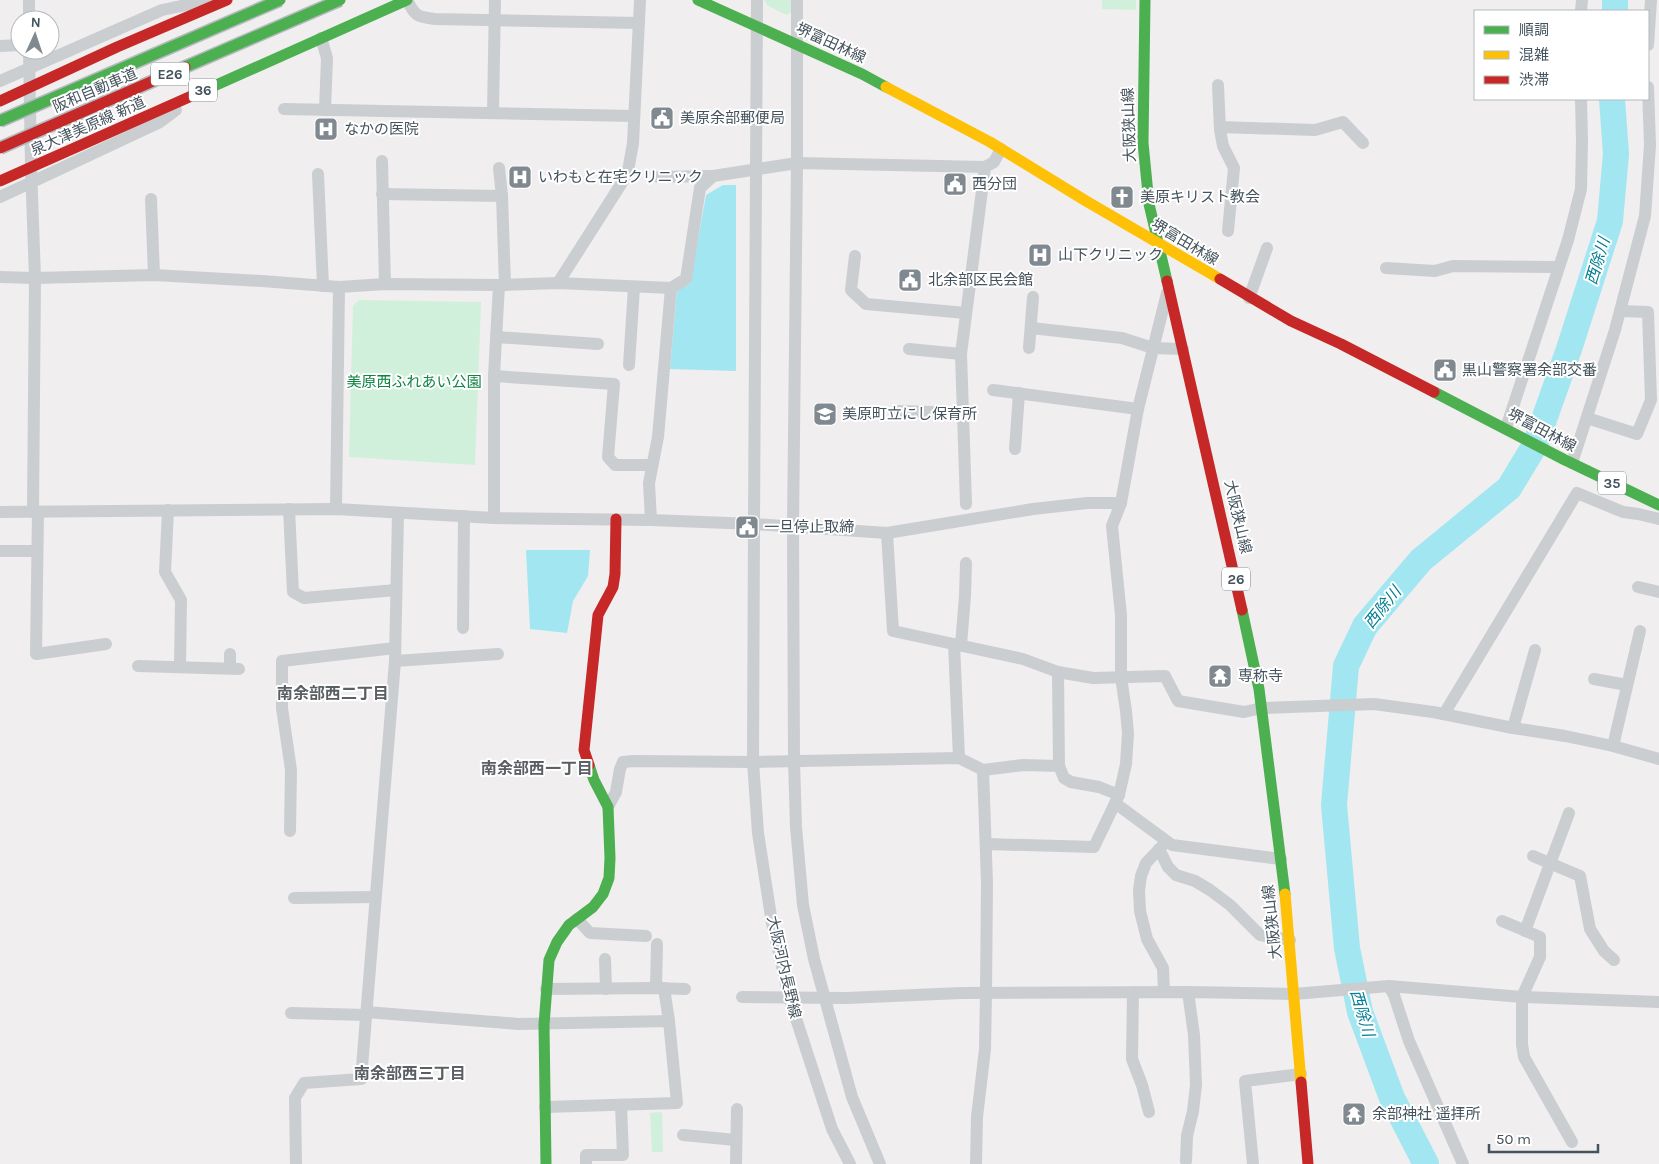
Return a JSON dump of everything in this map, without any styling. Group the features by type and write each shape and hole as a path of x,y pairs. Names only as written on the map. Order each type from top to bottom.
{"main road":[{"path":"0,101 227,0"},
{"name":"阪和自動車道","path":"0,121 280,0"},
{"path":"311,0 318,28"},
{"name":"阪和自動車道","path":"0,148 340,0"},
{"name":"泉大津美原線 新道","path":"0,181 198,93 318,28 407,0"},
{"name":"堺富田林線","path":"698,0 797,43 949,119 1002,149 1086,202 1291,321 1341,344 1659,505"},
{"name":"大阪狭山線","path":"1145,0 1142,143 1149,204 1233,565 1262,708 1290,940 1308,1164"},
{"path":"546,1164 544,1024 549,960 557,942 569,925 593,907 603,894 609,878 608,807 594,780 584,750 598,615 613,587 615,574 616,519"}],"street":[{"path":"0,81 162,10 210,0"},
{"path":"407,0 414,14 422,18 639,23"},
{"path":"493,112 495,0"},
{"path":"558,283 628,171 633,143 640,0"},
{"name":"大阪河内長野線","path":"757,0 753,762 758,833 772,923 789,997 832,1129 850,1164"},
{"name":"大阪河内長野線","path":"797,0 798,163 793,526 796,827 803,905 814,959 852,1097 880,1164"},
{"path":"1649,30 1651,0"},
{"path":"318,28 327,58 325,110"},
{"path":"29,60 35,278 36,654 106,644"},
{"path":"1218,85 1223,146 1234,168 1228,232"},
{"path":"0,197 160,122 198,93"},
{"path":"1510,430 1558,267 1568,240 1581,189 1581,100"},
{"path":"1569,461 1587,418 1620,311 1645,216 1650,145 1648,100"},
{"path":"284,109 634,116"},
{"path":"1220,127 1315,130 1343,122 1363,143"},
{"path":"658,177 713,176 798,163 985,167 994,162 1002,149"},
{"path":"382,161 385,284"},
{"path":"966,504 961,354 985,167"},
{"path":"494,518 494,376 502,285 502,196 499,168"},
{"path":"318,174 323,286"},
{"path":"0,277 154,275 338,287 385,284 502,285 558,283 671,288 686,279 700,188 713,176"},
{"path":"382,194 502,196"},
{"path":"151,199 154,275"},
{"path":"1249,298 1266,248"},
{"path":"855,256 851,290 866,304 966,313"},
{"path":"1386,268 1435,271 1453,266 1558,267"},
{"path":"986,844 1094,847 1117,799 1126,764 1128,733 1120,677 1121,615 1112,526 1122,503 1138,409 1169,285"},
{"path":"629,366 634,286"},
{"path":"336,509 338,287"},
{"path":"651,520 649,483 658,437 671,288"},
{"path":"1029,348 1033,297"},
{"path":"1587,418 1637,434 1651,400 1648,312 1620,311"},
{"path":"1031,328 1122,338 1153,348 1183,349"},
{"path":"496,337 598,344"},
{"path":"909,349 961,354"},
{"path":"494,376 614,384 608,458 615,465 652,464"},
{"path":"993,390 1138,409"},
{"path":"1015,449 1018,393"},
{"path":"899,411 963,413"},
{"path":"1444,714 1577,493 1623,512 1659,520"},
{"path":"0,512 336,509 494,518 616,519 754,524 887,533 1033,509 1086,503 1122,503"},
{"path":"289,509 293,592 304,598 396,590"},
{"path":"168,510 165,572 181,600 180,667"},
{"path":"296,1164 295,1098 304,1083 361,1079 395,661 398,513"},
{"path":"463,628 456,598 464,516"},
{"path":"887,533 893,631 1023,659 1058,672 1093,678 1165,676 1178,701 1244,712 1262,708 1369,704 1444,714 1565,736 1613,746 1659,759"},
{"path":"0,552 37,551"},
{"path":"959,758 958,644 965,596 966,563"},
{"path":"1638,587 1659,592"},
{"path":"1613,746 1640,631"},
{"path":"290,830 291,770 282,708 282,661 395,648"},
{"path":"1513,728 1535,650"},
{"path":"138,666 235,669 230,654"},
{"path":"395,661 498,654"},
{"path":"1058,672 1058,766 1064,778 1070,782 1098,787 1117,799 1163,845 1168,867 1176,875 1195,881 1210,890 1230,905 1260,935 1290,940"},
{"path":"1594,679 1627,684"},
{"path":"608,807 616,792 623,762 753,762 959,758 983,770 1023,766 1058,766"},
{"path":"976,1164 977,1118 985,1049 986,993 987,883 983,770"},
{"path":"1525,931 1569,813"},
{"path":"1164,992 1163,968 1148,939 1140,911 1141,876 1146,863 1163,845 1281,859"},
{"path":"1533,856 1551,862 1580,876 1590,929 1604,951 1614,960"},
{"path":"294,898 376,898"},
{"path":"577,919 590,933 646,936"},
{"path":"1502,921 1540,938 1540,957 1522,997 1522,1044 1524,1056 1572,1142"},
{"path":"544,1107 677,1103 669,1021 660,988 657,944"},
{"path":"605,959 606,989"},
{"path":"742,997 776,999 789,997 847,998 986,993 1133,992 1294,994 1386,986 1522,997 1659,1002"},
{"path":"1386,986 1394,995 1412,1050 1463,1164"},
{"path":"546,989 685,989"},
{"path":"1133,992 1132,1059 1142,1085 1149,1112"},
{"path":"1186,1161 1187,1136 1193,1111 1196,1085 1194,1035 1188,992"},
{"path":"291,1013 366,1014 519,1024 669,1021"},
{"path":"1253,1164 1245,1081 1301,1074"},
{"path":"586,1164 586,1155 623,1155 621,1105"},
{"path":"736,1164 737,1109"},
{"path":"683,1136 736,1140"}],"green space":[{"path":"764,0 791,0 791,13 787,15 768,6"},
{"path":"1102,0 1136,0 1136,10 1102,9"},
{"name":"美原西ふれあい公園","path":"359,300 481,302 475,465 349,457 353,306"},
{"path":"662,1112 663,1152 652,1152 650,1113"}],"water":[{"path":"723,185 736,185 736,371 670,369 677,290 690,284 706,195"},
{"path":"526,550 590,550 588,576 573,601 567,633 530,629"}],"waterway":[{"name":"西除川","path":"1615,0 1615,10"},
{"name":"西除川","path":"1426,1164 1392,1098 1360,1012 1347,948 1334,805 1346,666 1365,626 1421,560 1509,488 1535,445 1569,349 1610,221 1616,154 1612,100"}],"traffic: fast":[{"path":"0,121 280,0"},
{"path":"185,67 340,0"},
{"path":"205,90 407,0"},
{"path":"698,0 862,74 886,87"},
{"path":"1145,0 1143,143 1149,204 1167,281"},
{"path":"1434,392 1565,460 1659,505"},
{"path":"1242,610 1259,689 1285,894"},
{"path":"546,1164 544,1025 549,960 557,942 569,925 593,907 603,894 609,878 608,807 594,780 589,765"}],"traffic: slow":[{"path":"886,87 990,142 1086,201 1220,279"},
{"path":"1285,894 1301,1082"}],"traffic: jam":[{"path":"0,101 117,47 227,0"},
{"path":"0,148 185,67"},
{"path":"0,181 205,90"},
{"path":"1220,279 1291,321 1341,344 1434,392"},
{"path":"1167,281 1242,610"},
{"path":"589,765 584,750 598,615 613,587 616,519"},
{"path":"1301,1082 1308,1164"}],"place":[{"name":"美原余部郵便局","path":"662,118"},
{"name":"なかの医院","path":"326,129"},
{"name":"いわもと在宅クリニック","path":"520,177"},
{"name":"西分団","path":"955,184"},
{"name":"美原キリスト教会","path":"1122,197"},
{"name":"山下クリニック","path":"1040,255"},
{"name":"北余部区民会館","path":"910,280"},
{"name":"黒山警察署余部交番","path":"1445,370"},
{"name":"美原町立にし保育所","path":"825,414"},
{"name":"一旦停止取締","path":"747,527"},
{"name":"専称寺","path":"1220,676"},
{"name":"余部神社 遥拝所","path":"1354,1114"}],"district":[{"name":"南余部西二丁目","path":"333,693"},
{"name":"南余部西一丁目","path":"537,768"},
{"name":"南余部西三丁目","path":"410,1073"}]}
